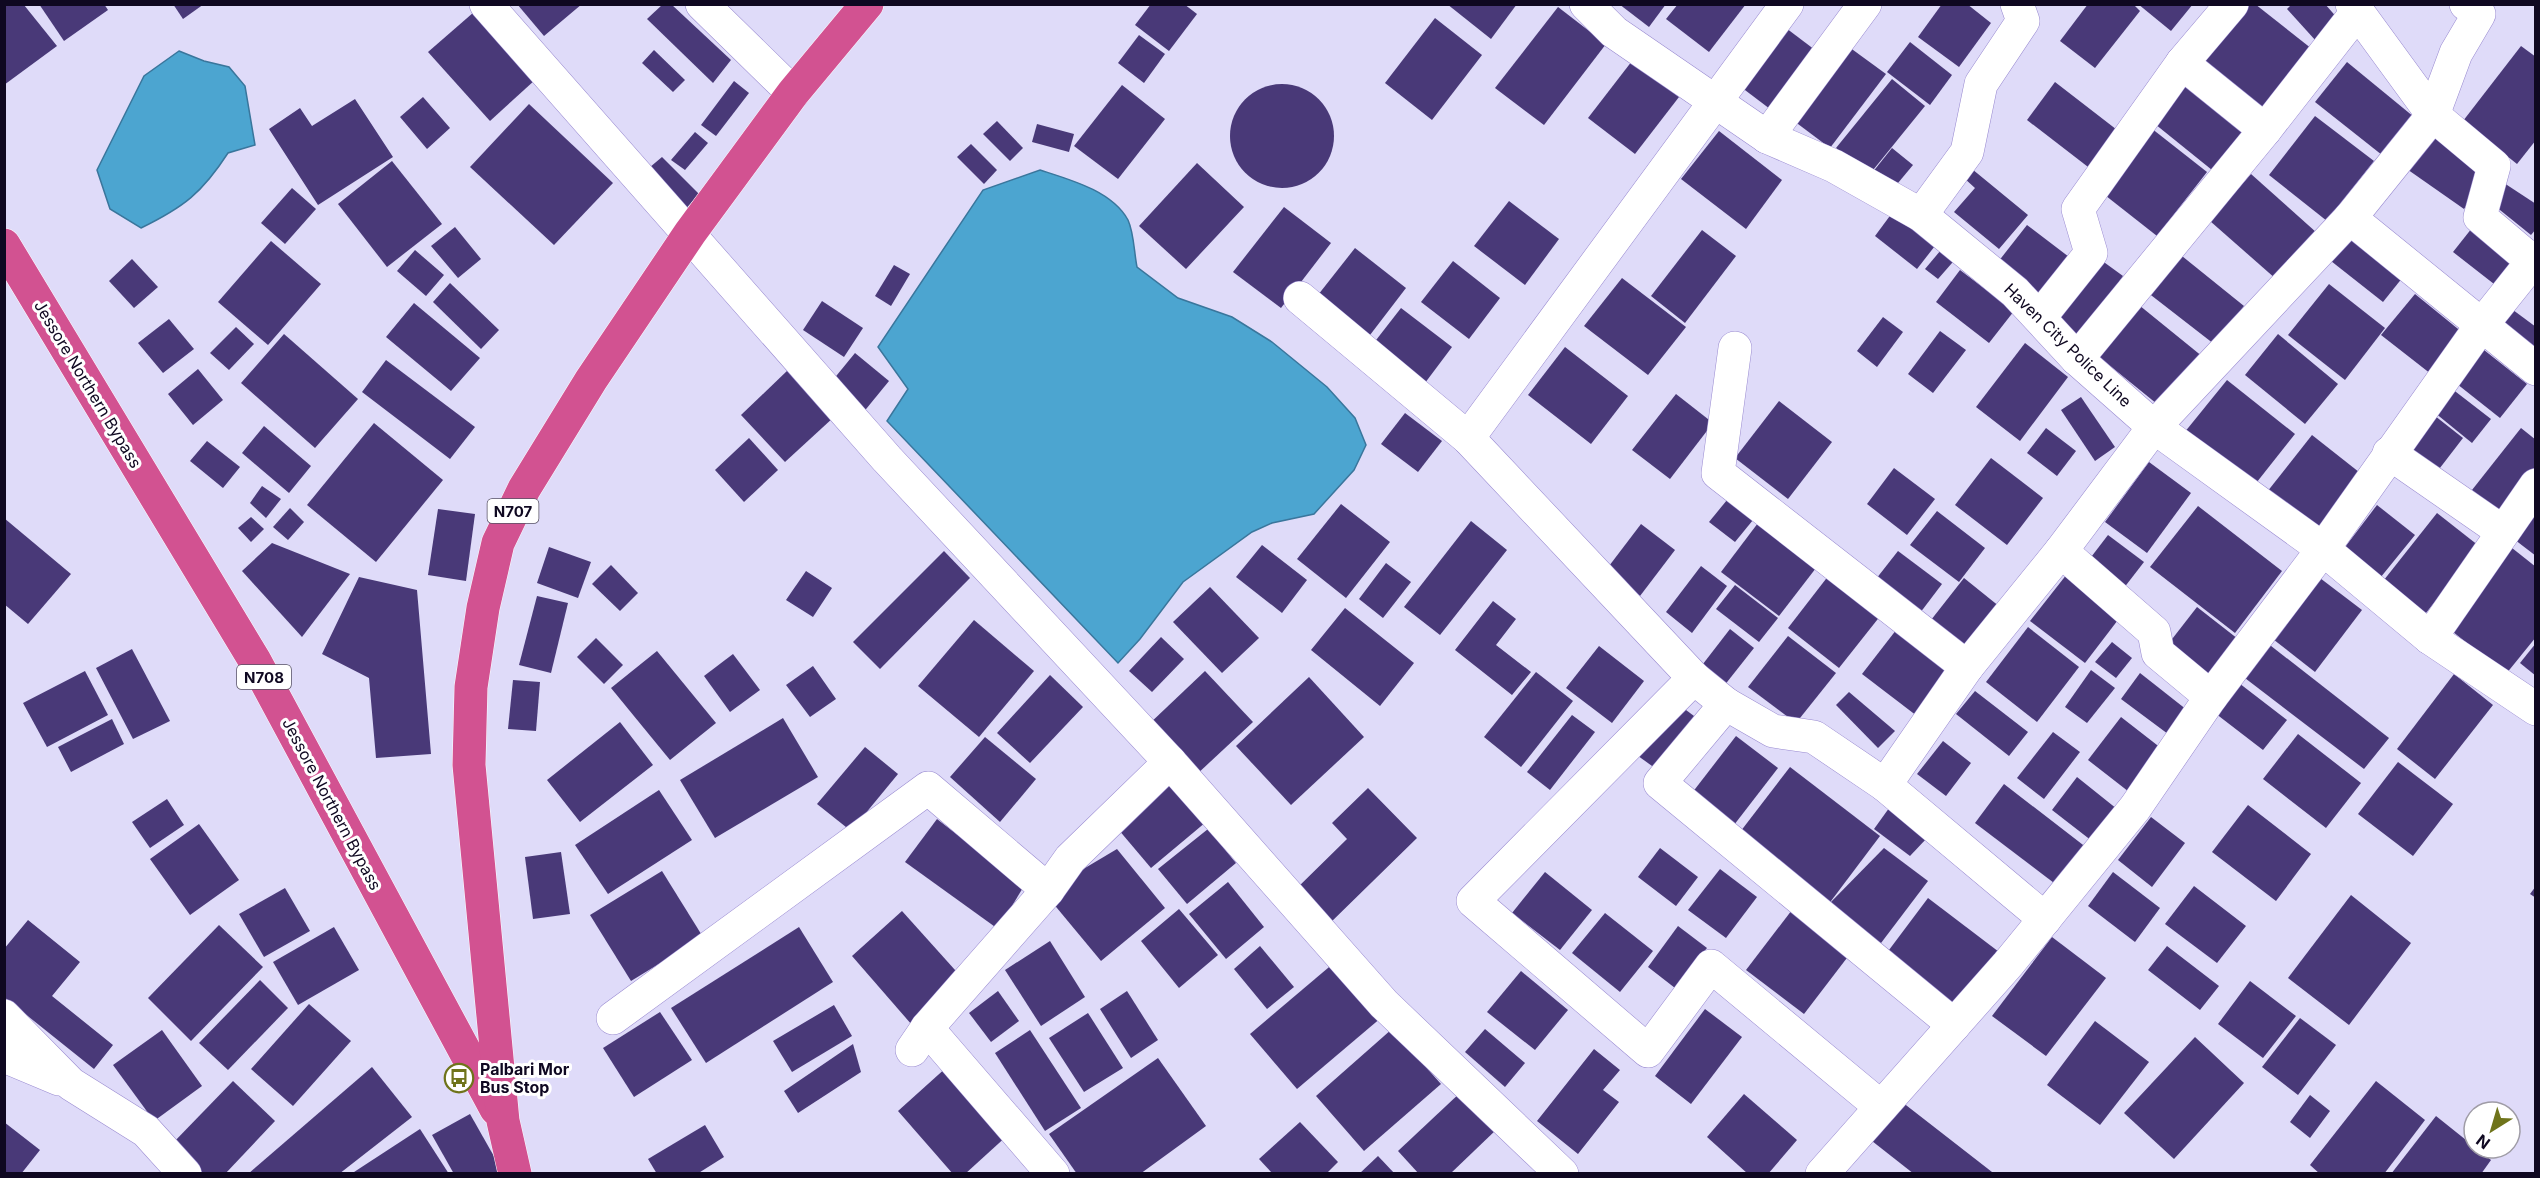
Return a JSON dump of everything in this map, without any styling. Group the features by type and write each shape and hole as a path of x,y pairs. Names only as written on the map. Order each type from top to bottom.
{"highway":[{"name":"N707","path":"515,1173 503,1121 469,765 471,687 483,608 498,543 524,489 591,380 690,233 793,93 867,4"},
{"name":"Jessore Northern Bypass","path":"4,245 255,661 503,1121"}],"street":[{"path":"486,4 887,459 1170,762 1384,1004 1562,1173"},
{"path":"702,4 793,93"},
{"name":"Haven City Police Line","path":"1586,4 1614,32 1767,137 1834,166 1921,215 2015,292 2077,359 2154,427 2324,549 2430,638 2535,709"},
{"path":"1468,438 1787,4"},
{"path":"1767,137 1865,4"},
{"path":"1921,215 1967,152 1981,84 2023,21 2016,4"},
{"path":"2040,317 2091,253 2078,209 2182,63 2232,4"},
{"path":"1822,1173 2045,919 2135,808 2211,697 2324,549 2389,453 2481,326 2534,259 2480,217 2494,166 2433,114 2355,8 2265,130 2077,359"},
{"path":"1886,785 1967,667 2061,551 2154,427 2350,218 2433,114 2456,53 2477,8"},
{"path":"2182,63 2265,130"},
{"path":"2350,218 2535,369"},
{"path":"1300,298 1468,438 1694,678 1726,704 1773,731 1814,737 1886,785 2045,919"},
{"path":"1735,348 1718,473 1967,667"},
{"path":"2389,453 2503,532"},
{"path":"2430,638 2535,485"},
{"path":"2061,551 2154,632 2158,653 2211,697"},
{"path":"1694,678 1473,901 1648,1051 1711,966 1881,1107"},
{"path":"1726,704 1660,783 1954,1025"},
{"path":"1053,1173 920,1039 1048,890 1070,859 1170,762"},
{"path":"613,1018 928,788 1048,890"},
{"path":"4,1016 71,1084"},
{"path":"4,1056 71,1084 146,1131 185,1173"}],"water":[{"path":"179,51 204,61 229,67 245,86 255,145 228,153 219,167 191,198 141,228 110,209 97,170 144,76"},
{"path":"1040,170 1090,188 1112,201 1130,225 1137,267 1178,298 1232,317 1272,342 1327,387 1355,418 1366,445 1354,470 1314,514 1272,523 1252,532 1183,582 1140,639 1118,663 887,421 908,389 878,347 983,190"}],"building":[{"path":"39,4 104,4 108,10 64,41"},
{"path":"173,4 204,4 183,19"},
{"path":"517,4 582,4 544,36"},
{"path":"663,4 671,4 731,60 713,83 647,19"},
{"path":"1151,4 1184,4 1197,14 1169,51 1135,25"},
{"path":"1447,4 1517,4 1491,39"},
{"path":"1619,4 1666,4 1649,27"},
{"path":"1678,4 1746,4 1709,52 1666,19"},
{"path":"1942,4 1967,4 1991,23 1959,67 1918,37"},
{"path":"2088,4 2133,4 2140,11 2095,68 2060,41"},
{"path":"2138,4 2193,4 2171,31"},
{"path":"2235,4 2255,4 2312,49 2256,120 2187,66"},
{"path":"2292,4 2325,4 2339,20 2316,41 2287,9"},
{"path":"4,5 24,5 57,46 4,85"},
{"path":"1558,7 1606,44 1544,125 1495,88"},
{"path":"474,12 535,80 490,121 428,52"},
{"path":"1435,18 1482,55 1432,120 1385,83"},
{"path":"1782,25 1819,53 1774,112 1737,84"},
{"path":"1139,35 1165,54 1144,83 1118,63"},
{"path":"1910,42 1952,75 1930,105 1887,72"},
{"path":"2521,46 2536,57 2536,140 2517,164 2463,121"},
{"path":"1849,47 1886,74 1830,148 1794,121"},
{"path":"654,50 685,80 673,92 642,63"},
{"path":"1632,61 1679,97 1635,154 1588,118"},
{"path":"2347,62 2414,117 2382,155 2315,102"},
{"path":"2183,78 2246,127 2212,170 2150,120"},
{"path":"1892,79 1925,106 1869,175 1836,148"},
{"path":"734,81 749,93 716,136 701,125"},
{"path":"2055,82 2121,133 2092,170 2027,120"},
{"path":"1282,84 1302,88 1319,99 1330,116 1334,136 1330,156 1319,173 1302,184 1282,188 1262,184 1245,173 1234,156 1230,136 1234,116 1245,99 1262,88"},
{"path":"1122,85 1165,119 1118,179 1074,146"},
{"path":"423,97 450,128 427,149 400,117"},
{"path":"355,99 393,157 318,205 269,129 300,108 312,126"},
{"path":"529,104 613,183 554,245 470,167"},
{"path":"2315,116 2374,161 2327,221 2269,175"},
{"path":"997,121 1023,148 1010,161 983,134"},
{"path":"1037,124 1074,134 1069,152 1032,142"},
{"path":"2151,128 2207,172 2157,236 2101,192"},
{"path":"2431,130 2490,172 2464,209 2404,167"},
{"path":"1719,131 1782,180 1746,229 1681,179"},
{"path":"695,132 708,143 685,170 671,160"},
{"path":"971,144 997,170 984,184 957,157"},
{"path":"1892,148 1913,165 1893,189 1872,173"},
{"path":"662,157 699,194 683,212 643,173"},
{"path":"392,161 442,224 387,267 338,204"},
{"path":"1197,163 1244,207 1186,269 1139,226"},
{"path":"1972,169 2028,215 1999,249 1954,212 1975,188 1964,178"},
{"path":"2251,174 2317,233 2276,279 2210,221"},
{"path":"2504,183 2536,204 2536,229 2531,235 2490,202"},
{"path":"292,188 316,209 285,244 261,223"},
{"path":"1509,201 1559,239 1525,285 1474,246"},
{"path":"1284,207 1331,243 1281,308 1233,272"},
{"path":"1895,209 1938,242 1917,269 1875,236"},
{"path":"2027,225 2073,260 2044,298 1998,262"},
{"path":"455,227 481,259 458,278 431,246"},
{"path":"2472,228 2513,260 2494,284 2453,252"},
{"path":"1702,230 1736,256 1685,323 1651,296"},
{"path":"2355,231 2407,272 2383,302 2331,261"},
{"path":"271,241 321,284 268,345 218,302"},
{"path":"1946,244 1959,255 1938,279 1925,269"},
{"path":"1355,248 1406,288 1370,335 1318,295"},
{"path":"415,250 444,275 426,296 397,271"},
{"path":"2177,252 2244,306 2214,344 2147,292"},
{"path":"132,259 158,287 134,308 109,281"},
{"path":"2101,260 2123,276 2079,340 2055,323"},
{"path":"1453,261 1500,298 1469,339 1421,302"},
{"path":"894,265 910,274 891,306 875,296"},
{"path":"1960,270 2014,311 1989,343 1936,302"},
{"path":"1622,278 1686,327 1648,375 1584,326"},
{"path":"450,283 499,330 481,349 433,302"},
{"path":"2329,284 2385,328 2345,380 2288,335"},
{"path":"2415,294 2463,333 2431,374 2381,335"},
{"path":"822,301 863,328 844,357 803,330"},
{"path":"2134,301 2203,357 2162,408 2093,352"},
{"path":"414,303 480,358 451,391 386,337"},
{"path":"2509,307 2536,327 2536,343 2524,358 2490,331"},
{"path":"1401,308 1452,347 1425,383 1373,344"},
{"path":"1883,317 1903,332 1877,367 1857,351"},
{"path":"169,319 194,349 163,373 138,343"},
{"path":"236,327 254,344 229,370 210,353"},
{"path":"1940,331 1966,350 1933,393 1908,374"},
{"path":"284,334 358,399 315,448 241,383"},
{"path":"2278,334 2338,384 2305,424 2245,375"},
{"path":"2025,343 2068,377 2020,441 1976,407"},
{"path":"2479,346 2527,384 2500,418 2452,380"},
{"path":"1565,347 1628,396 1591,444 1528,395"},
{"path":"855,353 889,381 862,414 828,386"},
{"path":"386,360 475,427 450,459 362,392"},
{"path":"198,369 223,400 193,425 168,394"},
{"path":"789,369 834,417 785,462 741,415"},
{"path":"2227,380 2295,434 2253,487 2184,433"},
{"path":"2447,385 2491,419 2472,443 2429,408"},
{"path":"1676,394 1713,423 1670,479 1632,450"},
{"path":"2081,397 2115,447 2095,461 2061,410"},
{"path":"1779,401 1832,442 1788,499 1735,458"},
{"path":"2430,412 2463,438 2433,477 2400,450"},
{"path":"1405,413 1442,441 1418,472 1381,444"},
{"path":"374,423 443,480 376,562 307,505"},
{"path":"264,426 311,466 289,493 242,453"},
{"path":"2046,428 2076,451 2057,476 2027,453"},
{"path":"2521,428 2536,440 2536,470 2501,513 2472,490"},
{"path":"2312,435 2364,476 2318,533 2267,492"},
{"path":"749,438 778,470 744,502 715,470"},
{"path":"207,441 240,467 223,488 190,461"},
{"path":"1991,458 2043,498 2007,545 1955,505"},
{"path":"2149,462 2191,493 2147,553 2105,522"},
{"path":"1894,468 1935,499 1907,535 1867,504"},
{"path":"262,486 281,499 266,518 250,503"},
{"path":"1727,500 1753,520 1735,542 1709,522"},
{"path":"1341,504 1390,542 1346,598 1297,559"},
{"path":"2377,505 2415,535 2376,583 2339,555"},
{"path":"2198,506 2282,571 2235,633 2150,567"},
{"path":"2536,507 2536,556 2506,533"},
{"path":"290,508 304,522 288,540 273,527"},
{"path":"438,509 475,514 466,581 428,575"},
{"path":"1937,511 1985,548 1959,582 1910,545"},
{"path":"2437,513 2479,546 2422,618 2380,585"},
{"path":"251,517 264,529 251,542 238,528"},
{"path":"4,518 71,574 28,624 4,604"},
{"path":"1471,521 1507,550 1440,635 1404,607"},
{"path":"1758,523 1816,568 1779,616 1721,572"},
{"path":"1641,524 1675,550 1640,596 1606,570"},
{"path":"2108,535 2144,562 2120,593 2085,565"},
{"path":"272,543 350,574 302,637 242,571"},
{"path":"2507,544 2536,567 2536,637 2506,674 2443,624"},
{"path":"1262,545 1307,580 1282,613 1236,577"},
{"path":"549,547 591,562 578,598 537,583"},
{"path":"944,551 970,578 880,669 853,642"},
{"path":"1898,551 1942,584 1920,613 1876,579"},
{"path":"1386,563 1411,582 1383,618 1359,599"},
{"path":"611,565 638,593 620,611 592,584"},
{"path":"1701,566 1727,586 1692,633 1666,612"},
{"path":"806,571 832,588 813,617 786,600"},
{"path":"2067,574 2121,616 2085,663 2030,621"},
{"path":"1829,575 1881,615 1839,668 1788,628"},
{"path":"2316,575 2362,610 2315,672 2269,636"},
{"path":"359,577 417,590 431,754 376,758 369,678 322,654"},
{"path":"1964,578 2000,607 1968,648 1931,620"},
{"path":"1735,585 1778,618 1759,642 1716,609"},
{"path":"1210,587 1259,638 1222,673 1173,622"},
{"path":"537,596 568,603 551,673 519,665"},
{"path":"1493,601 1516,619 1496,645 1531,672 1512,695 1455,650"},
{"path":"2197,607 2238,639 2203,684 2162,652"},
{"path":"1345,608 1414,663 1380,706 1311,650"},
{"path":"974,620 1034,671 979,737 918,686"},
{"path":"1900,625 1955,667 1917,716 1862,674"},
{"path":"2028,627 2079,667 2037,722 1986,682"},
{"path":"1730,629 1754,648 1720,691 1696,673"},
{"path":"1788,636 1836,673 1796,723 1748,687"},
{"path":"1161,637 1184,659 1152,692 1129,671"},
{"path":"596,638 623,665 604,684 577,657"},
{"path":"2112,642 2132,658 2116,678 2095,662"},
{"path":"2266,642 2389,738 2364,769 2241,675"},
{"path":"2536,643 2536,676 2520,663"},
{"path":"1599,646 1644,681 1612,723 1566,688"},
{"path":"132,649 170,721 133,739 96,668"},
{"path":"657,651 716,723 670,760 611,688"},
{"path":"733,654 760,690 730,712 704,676"},
{"path":"813,666 836,699 810,717 786,685"},
{"path":"2091,670 2115,688 2087,723 2065,707"},
{"path":"85,671 108,715 47,747 23,703"},
{"path":"1205,671 1253,722 1195,776 1147,726"},
{"path":"1536,672 1573,701 1521,767 1484,737"},
{"path":"2140,673 2187,710 2168,734 2121,699"},
{"path":"2454,674 2493,705 2435,779 2397,749"},
{"path":"1050,675 1083,707 1030,763 997,733"},
{"path":"1309,677 1364,737 1291,805 1236,746"},
{"path":"513,680 540,682 536,731 508,729"},
{"path":"2235,680 2287,720 2263,750 2211,710"},
{"path":"1975,691 2028,732 2009,756 1956,714"},
{"path":"1849,692 1895,731 1878,748 1836,705"},
{"path":"1674,701 1698,719 1659,771 1634,753"},
{"path":"1572,715 1595,732 1550,790 1527,772"},
{"path":"2121,717 2166,752 2133,795 2088,760"},
{"path":"783,718 818,777 715,838 680,780"},
{"path":"112,719 124,744 71,772 58,747"},
{"path":"620,722 653,765 580,822 547,780"},
{"path":"2053,732 2080,752 2044,799 2017,778"},
{"path":"2298,734 2361,783 2326,828 2263,779"},
{"path":"1736,736 1778,768 1734,825 1692,793"},
{"path":"985,737 1036,779 1000,822 950,777"},
{"path":"1943,741 1971,763 1946,796 1917,774"},
{"path":"865,747 898,774 851,831 817,804"},
{"path":"2398,762 2453,804 2413,856 2358,814"},
{"path":"1790,767 1880,836 1828,905 1737,836"},
{"path":"2077,777 2117,809 2092,841 2052,810"},
{"path":"1172,783 1206,822 1151,868 1118,829"},
{"path":"2004,784 2087,848 2058,886 1975,823"},
{"path":"1368,788 1417,838 1327,926 1294,891 1347,839 1332,823"},
{"path":"659,790 692,840 608,894 575,845"},
{"path":"167,799 184,825 150,848 132,822"},
{"path":"1892,804 1927,838 1910,856 1874,829"},
{"path":"2248,805 2311,854 2276,901 2212,852"},
{"path":"2151,817 2185,843 2152,887 2118,860"},
{"path":"937,819 1024,886 998,929 905,862"},
{"path":"199,824 239,880 190,915 150,859"},
{"path":"1208,829 1236,863 1187,904 1158,869"},
{"path":"1660,848 1698,877 1676,906 1638,877"},
{"path":"1884,848 1928,881 1878,947 1828,905"},
{"path":"1117,849 1165,908 1101,961 1052,902 1048,890"},
{"path":"561,852 570,914 533,919 525,857"},
{"path":"1720,869 1757,897 1726,938 1688,910"},
{"path":"662,871 703,937 631,981 590,915"},
{"path":"1545,872 1592,910 1560,950 1512,913"},
{"path":"2113,872 2160,908 2135,942 2088,906"},
{"path":"1228,882 1264,927 1226,959 1189,914"},
{"path":"2194,886 2246,926 2217,963 2165,924"},
{"path":"2536,886 2536,898 2530,894"},
{"path":"285,888 310,931 264,957 239,914"},
{"path":"2351,895 2411,943 2349,1025 2288,978"},
{"path":"1928,898 2003,955 1957,1015 1883,958"},
{"path":"1795,906 1853,950 1804,1014 1746,970"},
{"path":"1179,909 1218,955 1179,988 1141,941"},
{"path":"902,911 964,980 912,1025 852,956"},
{"path":"1605,913 1653,951 1620,992 1572,953"},
{"path":"28,920 80,962 52,996 113,1045 94,1069 4,997 4,949"},
{"path":"219,925 263,967 191,1041 148,998"},
{"path":"1678,926 1707,948 1675,988 1648,967"},
{"path":"334,927 359,970 298,1005 273,962"},
{"path":"799,927 833,982 706,1063 671,1008"},
{"path":"2052,937 2106,978 2046,1056 1992,1016"},
{"path":"1050,941 1085,997 1041,1026 1005,970"},
{"path":"1260,946 1294,987 1267,1009 1234,969"},
{"path":"2167,946 2219,986 2200,1010 2148,970"},
{"path":"1335,962 1382,1017 1297,1089 1250,1034"},
{"path":"1521,971 1568,1010 1535,1050 1487,1012"},
{"path":"260,980 288,1008 228,1070 199,1043"},
{"path":"2250,981 2296,1016 2263,1058 2218,1024"},
{"path":"998,991 1019,1021 991,1042 969,1013"},
{"path":"1127,991 1158,1040 1131,1058 1100,1009"},
{"path":"309,1004 351,1041 293,1106 251,1069"},
{"path":"834,1005 852,1036 792,1072 773,1041"},
{"path":"1705,1009 1742,1037 1691,1104 1655,1076"},
{"path":"660,1012 692,1060 634,1097 603,1048"},
{"path":"1088,1013 1123,1068 1084,1092 1049,1038"},
{"path":"2300,1018 2336,1045 2298,1095 2262,1067"},
{"path":"2095,1021 2149,1062 2100,1125 2047,1085"},
{"path":"1392,1029 1441,1084 1364,1151 1316,1096"},
{"path":"1485,1029 1525,1063 1505,1087 1465,1052"},
{"path":"162,1030 202,1086 154,1121 113,1065"},
{"path":"1030,1030 1081,1108 1045,1131 995,1053"},
{"path":"2195,1037 2244,1083 2174,1159 2124,1113"},
{"path":"853,1044 861,1072 798,1113 784,1091"},
{"path":"1594,1049 1620,1070 1603,1090 1619,1102 1578,1154 1537,1121"},
{"path":"1158,1058 1206,1126 1140,1174 1077,1174 1049,1134"},
{"path":"948,1066 1009,1134 965,1174 953,1174 898,1111"},
{"path":"372,1067 412,1117 339,1174 248,1174"},
{"path":"233,1081 275,1121 225,1174 204,1174 172,1144"},
{"path":"2376,1081 2425,1120 2384,1174 2320,1174 2310,1165"},
{"path":"1462,1091 1497,1129 1450,1174 1419,1174 1398,1151"},
{"path":"1744,1094 1797,1140 1768,1174 1748,1174 1707,1137"},
{"path":"2310,1095 2330,1111 2310,1138 2290,1122"},
{"path":"1902,1102 1992,1172 1991,1174 1914,1174 1872,1141"},
{"path":"470,1114 504,1174 454,1174 432,1135"},
{"path":"2436,1116 2462,1137 2462,1160 2491,1160 2481,1174 2391,1174"},
{"path":"4,1122 40,1150 21,1174 4,1174"},
{"path":"1300,1122 1338,1162 1326,1174 1273,1174 1259,1159"},
{"path":"705,1125 724,1157 697,1174 657,1174 648,1159"},
{"path":"420,1129 449,1174 351,1174"},
{"path":"1378,1156 1395,1174 1359,1174"}],"place":[{"name":"Palbari Mor Bus Stop","path":"459,1078"}]}
